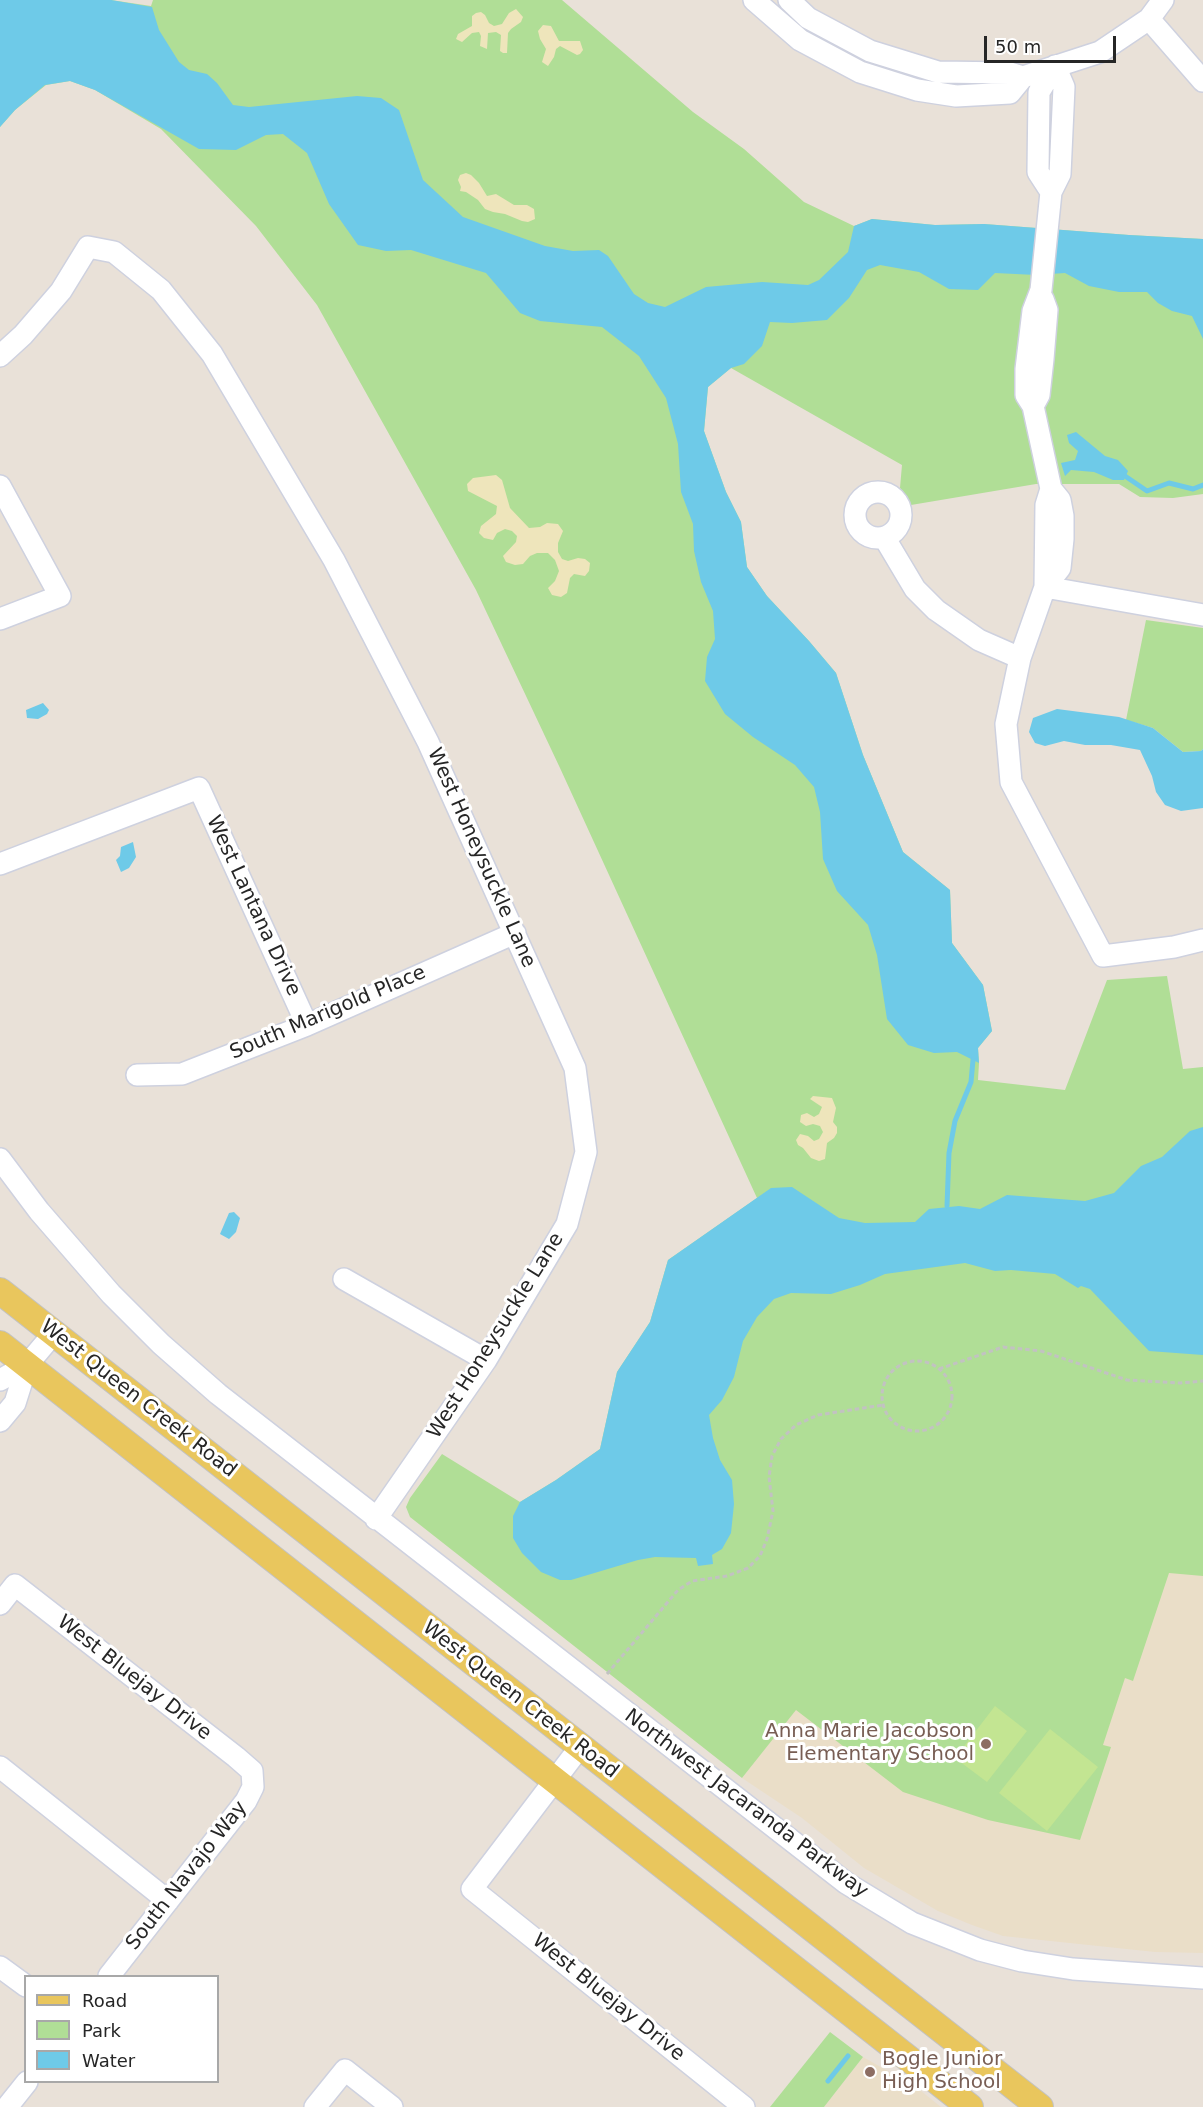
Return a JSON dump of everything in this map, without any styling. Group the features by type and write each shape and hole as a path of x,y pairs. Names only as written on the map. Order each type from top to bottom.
{"main road":[{"name":"West Queen Creek Road","path":"0,1291 1041,2107"},
{"path":"0,1344 970,2107"}],"street":[{"path":"754,0 800,40 860,72 916,90 956,96 1010,93 1023,77 1100,52 1149,19 1163,0"},
{"path":"789,0 808,18 870,51 938,72 1011,73 1023,77"},
{"path":"1149,19 1203,81"},
{"path":"860,72 870,51"},
{"path":"1055,66 1065,87 1060,174 1051,192 1047,225 1041,290 1047,310 1039,395 1033,406 1051,489 1046,505 1045,587 1020,658 1006,724 1011,782 1103,956 1174,947 1203,940"},
{"name":"West Honeysuckle Lane","path":"0,356 23,335 61,291 88,247 114,252 161,290 212,354 334,560 428,742 575,1068 586,1152 567,1224 486,1360 376,1519"},
{"path":"0,486 60,596 0,619"},
{"path":"884,537 915,589 936,610 979,640 1020,658"},
{"path":"1045,587 1203,615"},
{"name":"West Lantana Drive","path":"0,864 199,788 307,1025"},
{"name":"South Marigold Place","path":"137,1075 182,1074 307,1025 515,933"},
{"name":"Northwest Jacaranda Parkway","path":"0,1159 83,1263 137,1321 218,1394 822,1866 880,1906 912,1923 980,1950 1022,1961 1073,1969 1203,1978"},
{"path":"344,1279 486,1360"},
{"path":"0,1380 27,1365 54,1333"},
{"path":"0,1421 15,1402 27,1365"},
{"name":"West Bluejay Drive","path":"0,1604 15,1585 252,1771"},
{"path":"554,1781 580,1747"},
{"path":"0,1767 168,1902"},
{"name":"South Navajo Way","path":"111,1975 246,1802 253,1787 252,1771"},
{"name":"West Bluejay Drive","path":"554,1781 472,1889 744,2107"},
{"path":"0,1967 24,1985"},
{"path":"315,2107 345,2070 392,2107"},
{"path":"7,2107 26,2083"}],"path":[{"path":"939,1369 965,1358 1003,1347 1041,1351 1127,1380 1180,1383 1203,1380"},
{"path":"906,1362 929,1363 939,1369 947,1378 951,1389 952,1401 948,1412 931,1428 920,1431 909,1430 898,1425 890,1418 883,1405 883,1386 888,1375 906,1362"},
{"path":"596,1690 617,1660 678,1590 692,1581 727,1576 747,1568 760,1556 767,1539 772,1511 769,1477 771,1456 781,1439 796,1425 818,1415 883,1405"}],"shaded area":[{"name":"Anna Marie Jacobson Elementary School","path":"979,1473 1203,1486 1203,1953 1155,1952 1003,1936 972,1925 938,1911 864,1868 802,1818 742,1778"},
{"name":"Bogle Junior High School","path":"863,2057 916,2087 941,2107 824,2107"}],"green space":[{"path":"0,0 111,0 151,6 153,0 562,0 693,112 744,149 804,202 854,226 872,219 935,225 984,224 1203,239 1203,494 1173,498 1140,497 1119,484 1036,484 911,505 900,488 902,465 731,368 708,387 704,431 726,492 741,522 747,567 767,596 836,673 863,755 903,852 950,890 952,943 983,985 992,1031 978,1048 978,1080 1065,1090 1107,980 1167,976 1183,1069 1203,1067 1203,1576 1169,1573 1133,1681 1125,1678 1103,1745 1111,1747 1080,1840 988,1820 903,1792 796,1710 742,1778 410,1517 406,1507 410,1498 442,1454 520,1502 600,1449 617,1372 650,1322 668,1260 757,1198 476,590 317,305 256,226 161,129 95,90 70,81 46,85 15,110 0,127"},
{"path":"1146,620 1203,628 1203,749 1201,751 1183,752 1153,728 1126,720"},
{"path":"995,1706 1027,1731 987,1782 955,1758"},
{"path":"1050,1729 1098,1767 1047,1831 999,1793"},
{"path":"830,2032 863,2057 824,2107 770,2107"}],"sand":[{"path":"516,9 523,17 521,22 508,33 507,53 500,51 501,35 496,32 488,33 487,49 480,46 479,32 472,33 462,42 456,39 458,34 472,26 472,16 476,13 481,12 494,26 502,24 509,13"},
{"path":"543,25 551,26 559,41 580,41 583,50 577,55 560,46 556,49 548,66 542,62 546,49 538,31"},
{"path":"466,173 479,183 487,196 496,194 514,205 527,205 534,209 535,219 528,222 522,221 485,209 478,200 460,191 458,180 460,175"},
{"path":"496,475 502,480 510,508 529,528 540,527 547,523 558,524 563,531 558,543 558,552 562,559 568,561 578,558 585,559 590,563 589,571 585,576 574,574 570,578 567,593 561,597 552,595 548,588 555,581 559,571 555,560 548,553 537,553 530,556 523,564 515,565 506,562 503,556 516,542 517,536 512,531 505,529 497,533 493,540 484,538 479,533 481,526 496,514 497,506 468,491 467,484 473,478"},
{"path":"813,1096 832,1098 836,1108 833,1122 837,1127 837,1133 827,1143 825,1159 819,1161 811,1158 796,1140 800,1134 814,1141 819,1139 823,1132 820,1126 813,1124 806,1126 800,1122 801,1115 807,1113 814,1117 819,1114 822,1107 810,1099"}],"water":[{"path":"0,0 111,0 152,7 159,30 179,62 189,70 207,74 217,83 233,105 249,107 357,96 381,98 399,110 423,180 463,217 545,246 573,251 599,250 608,256 634,294 648,303 665,307 706,287 762,282 808,285 819,280 848,252 854,226 872,219 935,225 984,224 1203,239 1203,339 1192,316 1172,311 1158,303 1147,292 1119,292 1089,286 1065,273 1036,275 995,273 978,290 949,289 919,272 880,265 867,270 849,298 827,320 770,322 762,346 744,364 731,368 708,387 704,431 726,492 741,522 747,567 767,596 836,673 863,755 903,852 950,890 952,943 983,985 992,1031 978,1048 979,1063 957,1052 934,1053 908,1045 887,1019 877,955 868,925 837,891 823,859 820,812 814,787 795,765 753,737 725,714 705,681 707,657 715,639 713,611 701,582 694,551 693,524 681,492 678,444 666,398 639,356 602,327 540,321 520,313 486,273 411,250 386,251 358,245 329,204 307,153 283,134 266,135 236,150 199,149 95,90 70,81 45,85 15,110 0,127"},
{"path":"1076,432 1105,456 1118,460 1128,471 1124,480 1113,480 1094,472 1071,470 1065,476 1061,463 1075,460 1078,451 1069,443 1067,435"},
{"path":"43,703 49,710 47,714 38,719 27,718 26,710"},
{"path":"1057,709 1119,717 1153,728 1183,752 1203,749 1203,808 1181,811 1165,805 1156,792 1152,776 1140,750 1064,741 1045,746 1035,743 1029,732 1033,718"},
{"path":"133,842 136,857 129,868 121,872 116,860 120,856 121,847"},
{"path":"1203,1127 1203,1355 1149,1351 1090,1289 1081,1286 1078,1288 1055,1274 995,1271 965,1263 885,1274 831,1294 791,1293 774,1299 757,1317 743,1341 734,1377 722,1400 709,1415 720,1460 732,1480 734,1504 731,1533 722,1549 712,1555 713,1564 698,1566 696,1558 655,1557 571,1580 560,1580 541,1572 522,1553 513,1538 513,1516 520,1502 600,1449 617,1372 650,1322 668,1260 771,1188 792,1187 839,1218 865,1223 915,1222 929,1209 959,1206 980,1209 1007,1195 1085,1201 1114,1193 1141,1166 1162,1157 1190,1131"},
{"path":"234,1212 240,1218 236,1232 229,1239 220,1234 229,1213"}],"waterway":[{"path":"1125,476 1147,491 1169,483 1193,489 1203,485"},
{"path":"947,1206 949,1153 955,1121 971,1082 973,1060"},
{"path":"828,2081 848,2056"}],"place":[{"name":"Anna Marie Jacobson Elementary School","path":"986,1744"},
{"name":"Bogle Junior High School","path":"870,2072"}]}
